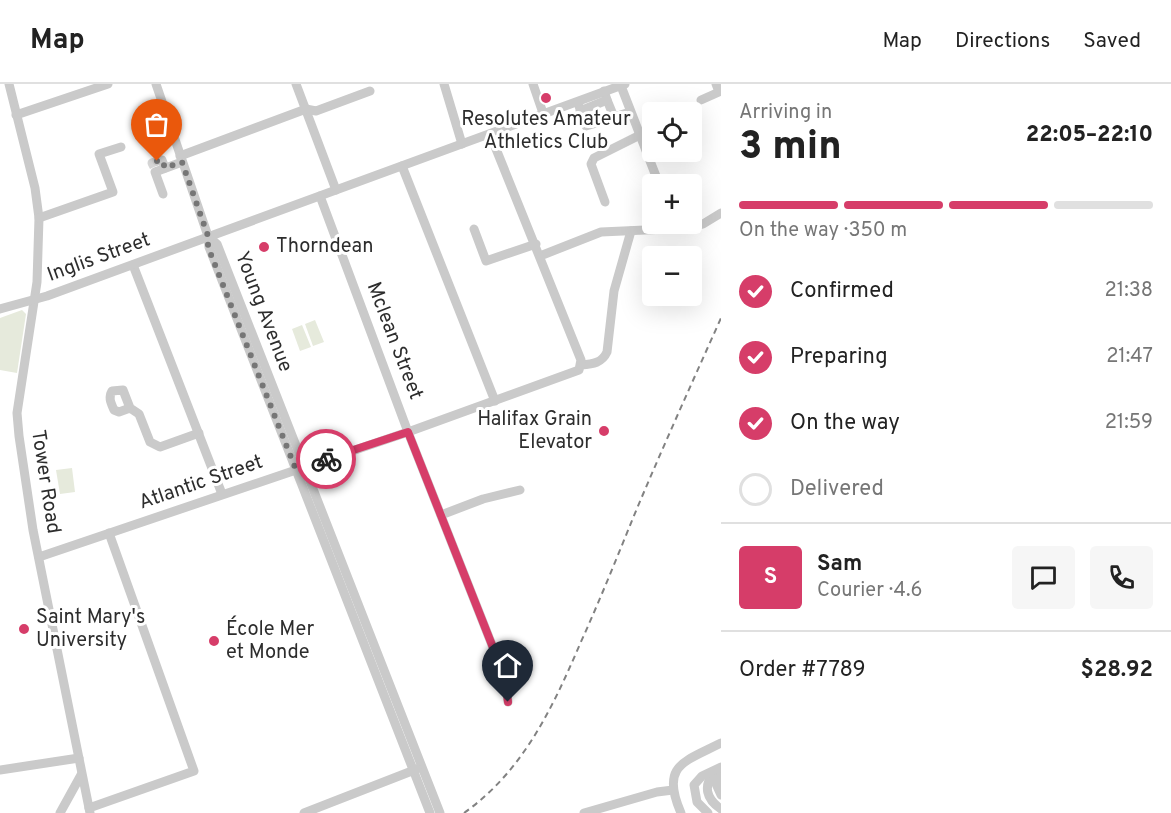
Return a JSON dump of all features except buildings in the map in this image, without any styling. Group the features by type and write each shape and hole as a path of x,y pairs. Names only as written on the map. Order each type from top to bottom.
{"street":[{"name":"Tower Road","path":"9,84 35,188 39,218 38,282 17,413 27,495 90,811"},
{"path":"16,115 108,84"},
{"name":"Young Avenue","path":"156,84 208,236 217,244 300,468 418,769 430,806 440,813"},
{"path":"296,84 336,190"},
{"path":"444,84 462,144"},
{"path":"532,84 543,113"},
{"path":"701,100 719,92 716,84"},
{"path":"623,85 630,112 655,174"},
{"name":"Inglis Street","path":"0,309 47,296 134,265 543,113 585,115 606,96 623,85"},
{"path":"163,194 155,167 165,168 181,159 306,109 315,111 370,91"},
{"path":"606,96 608,115 630,112"},
{"path":"605,202 591,164 594,158 642,133"},
{"path":"490,134 581,360 580,368"},
{"path":"39,218 113,192 99,154 121,147"},
{"path":"402,166 495,400"},
{"name":"Mclean Street","path":"320,196 408,432 505,678 508,702"},
{"path":"540,256 601,231 689,228 703,224 721,213"},
{"path":"474,230 486,261 536,244"},
{"name":"Atlantic Street","path":"39,557 408,432 597,363 604,359 607,352 614,291 631,231"},
{"path":"134,265 222,494"},
{"path":"130,408 139,414 150,442 160,447 199,433"},
{"path":"441,515 483,499 520,490"},
{"path":"90,811 194,771 109,533"},
{"path":"681,813 673,790 674,775 683,762 721,743"},
{"path":"0,770 79,758"},
{"path":"304,813 418,769"},
{"path":"720,770 717,784 721,795"},
{"path":"720,770 712,785 714,795 721,802"},
{"path":"720,770 709,778 706,787 709,798 721,809"},
{"path":"708,813 697,802 694,785 702,776 720,770"},
{"path":"60,813 81,775"},
{"path":"584,813 657,792 673,790"}],"shaded area":[{"path":"22,310 26,314 17,373 0,370 0,318"},
{"path":"315,320 324,342 313,346 305,324"},
{"path":"302,325 311,347 300,351 292,329"},
{"path":"278,333 287,356 277,360 268,337"},
{"path":"72,468 75,492 60,494 56,470"}],"tunnel":[{"path":"591,118 602,114"},
{"path":"593,124 604,120"},
{"path":"154,167 152,163 157,161"}],"railway":[{"path":"464,813 503,778 534,737 547,715 721,318"}],"way so far":[{"path":"157,161 162,160 165,168 182,162 208,236 208,247 296,470 326,459"}],"place":[{"name":"Resolutes Amateur Athletics Club","path":"546,98"},
{"name":"Thorndean","path":"264,247"},
{"name":"Halifax Grain Elevator","path":"604,431"},
{"name":"Saint Mary's University","path":"24,629"},
{"name":"École Mer et Monde","path":"214,641"}],"route":[{"path":"326,459 408,432 505,678 508,702"}]}
